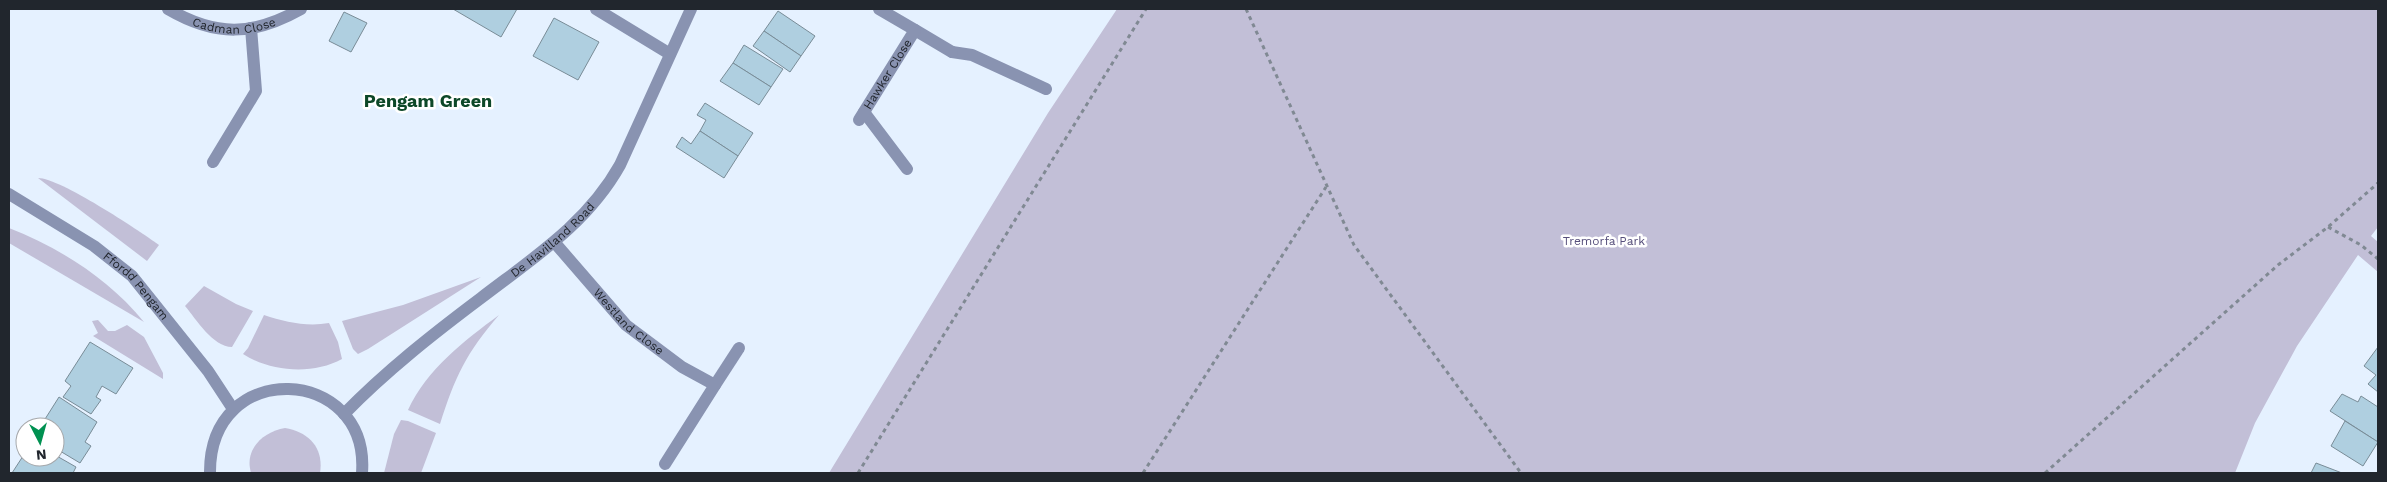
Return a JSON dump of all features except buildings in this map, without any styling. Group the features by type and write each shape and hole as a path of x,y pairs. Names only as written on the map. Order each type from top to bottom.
{"street":[{"name":"Cadman Close","path":"168,9 204,26 229,31 279,21 301,9"},
{"path":"596,9 670,54"},
{"name":"De Havilland Road","path":"344,414 369,388 434,332 554,243 586,213 609,184 691,9"},
{"name":"Hawker Close","path":"879,9 952,52 972,55 1046,89"},
{"path":"213,162 256,91 251,28"},
{"name":"Hawker Close","path":"907,169 862,116 915,30"},
{"name":"Ffordd Pengam","path":"9,194 94,246 132,276 208,370 233,409"},
{"name":"Westland Close","path":"554,243 626,326 682,367 714,385"},
{"path":"665,464 739,348"},
{"path":"210,473 211,450 219,427 233,409 253,395 277,388 302,389 324,398 344,414 357,434 363,458 362,473"}],"path":[{"path":"858,473 1146,9"},
{"path":"1246,9 1354,245 1520,473"},
{"path":"2044,473 2278,265 2328,227 2378,183"},
{"path":"1143,473 1326,186"},
{"path":"2328,227 2361,245 2378,259"}],"green space":[{"name":"Tremorfa Park","path":"1117,9 2378,9 2378,227 2371,236 2378,242 2378,272 2358,255 2297,346 2255,423 2235,473 829,473 1048,113"},
{"path":"38,178 49,180 80,195 159,245 147,261"},
{"path":"9,228 47,245 82,266 115,292 144,322 9,243"},
{"path":"481,277 368,349 358,354 353,349 342,321 403,305"},
{"path":"204,286 253,311 232,347 225,346 212,337 185,306"},
{"path":"264,315 296,323 329,323 338,342 342,359 318,368 292,369 266,365 243,354 248,348"},
{"path":"499,315 478,341 463,366 451,392 440,424 408,410 416,395 436,369 460,346"},
{"path":"98,320 108,331 115,331 127,325 144,337 163,373 163,379 93,336 98,333 92,321"},
{"path":"401,420 436,433 421,473 384,473 394,434"},
{"path":"285,428 301,433 313,443 320,456 320,473 251,473 250,456 257,443 269,433"}],"district":[{"name":"Pengam Green","path":"428,101"}]}
